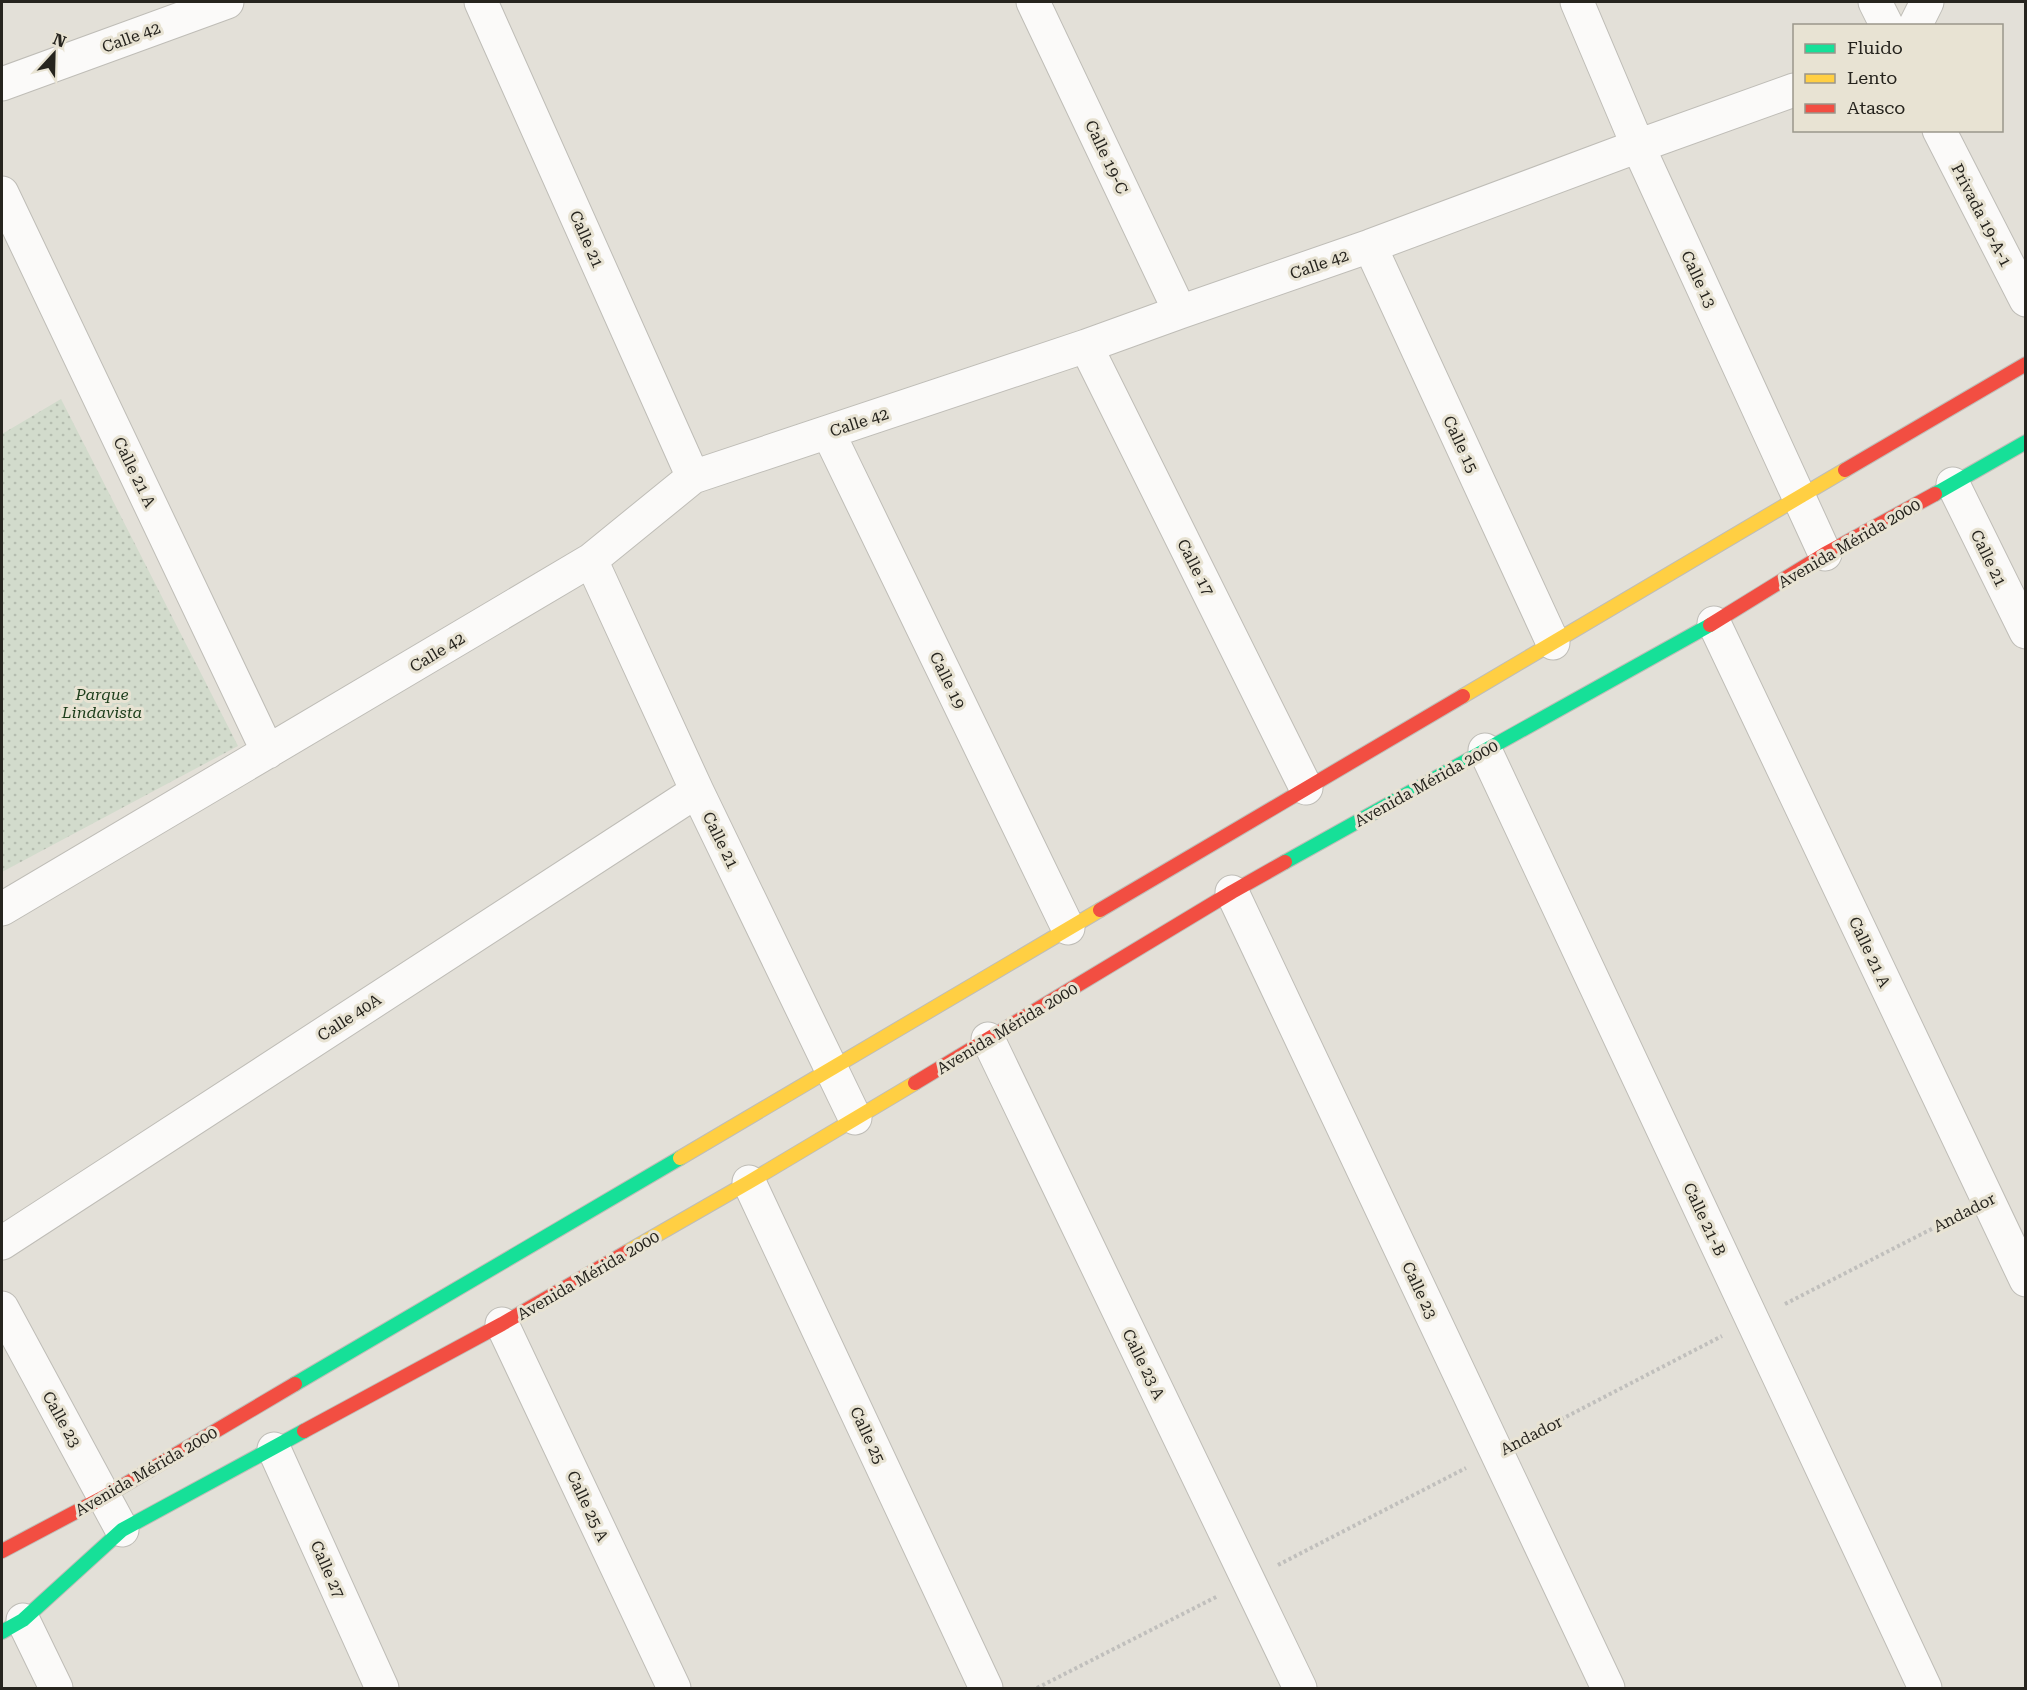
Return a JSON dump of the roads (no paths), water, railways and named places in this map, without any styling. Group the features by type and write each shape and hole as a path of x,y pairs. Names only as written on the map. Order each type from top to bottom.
{"main road":[{"name":"Avenida Mérida 2000","path":"2,1551 104,1497 2025,364"},
{"name":"Avenida Mérida 2000","path":"12,1626 122,1530 502,1324 750,1182 1232,892 1714,623 1825,554 2025,442"}],"street":[{"name":"Calle 42","path":"2,84 227,2"},
{"name":"Calle 21","path":"481,2 693,477"},
{"name":"Calle 19-C","path":"1033,2 1180,312"},
{"name":"Calle 13","path":"1577,2 1638,146 1825,554"},
{"path":"1875,2 1886,24"},
{"path":"1916,24 1927,2"},
{"name":"Calle 42","path":"2,909 591,560 693,477 1086,346 1370,246 1793,90"},
{"name":"Privada 19-A-1","path":"1941,132 2025,300"},
{"name":"Calle 21 A","path":"2,193 268,752"},
{"name":"Calle 15","path":"1370,246 1553,643"},
{"name":"Calle 17","path":"1086,346 1306,788"},
{"name":"Calle 19","path":"828,432 1068,928"},
{"name":"Calle 21","path":"1953,484 2025,632"},
{"name":"Calle 21","path":"591,560 697,791 855,1118"},
{"name":"Calle 21 A","path":"1714,623 2025,1280"},
{"name":"Calle 21-B","path":"1485,750 1925,1689"},
{"name":"Calle 40A","path":"2,1243 697,791"},
{"name":"Calle 23","path":"1232,892 1608,1689"},
{"name":"Calle 23 A","path":"988,1040 1300,1689"},
{"name":"Calle 25","path":"750,1182 986,1689"},
{"name":"Calle 23","path":"2,1308 122,1530"},
{"name":"Calle 25 A","path":"502,1324 674,1689"},
{"name":"Calle 27","path":"274,1449 382,1689"},
{"path":"12,1626 56,1689"}],"park label":[{"name":"Parque Lindavista","path":"102,703"}]}
